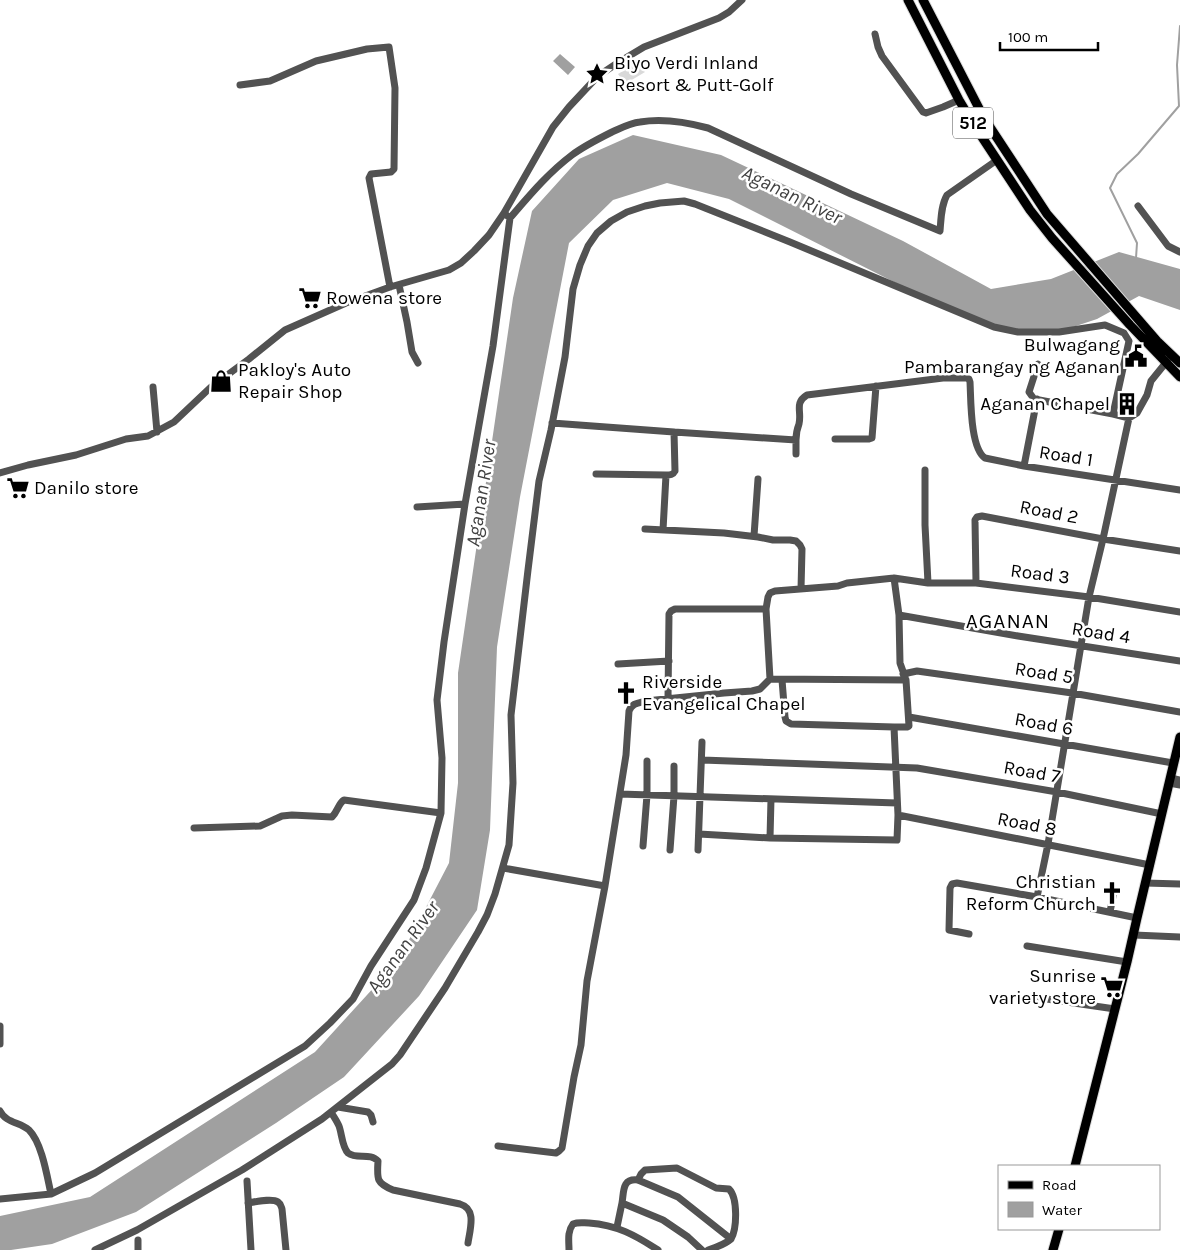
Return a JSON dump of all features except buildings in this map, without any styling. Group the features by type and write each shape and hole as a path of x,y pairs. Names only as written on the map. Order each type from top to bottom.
{"main road":[{"name":"512","path":"908,0 959,100 1030,210 1052,238 1130,324 1169,359 1180,363"},
{"name":"512","path":"923,0 984,118 1044,209 1138,318 1180,377"},
{"path":"1075,1165 1116,1009 1162,814 1173,780 1174,763 1180,737"},
{"path":"1053,1250 1058,1230"}],"street":[{"path":"0,473 76,455 126,439 148,436 157,432 174,422 211,387 285,330 346,303 448,270 462,263 489,235 504,213 553,128 569,107 598,76 644,47 719,18 742,0"},
{"path":"875,34 882,56 923,112 926,113 959,100"},
{"path":"240,86 270,81 316,60 367,49 389,47 395,88 394,169 391,172 371,174 369,178 390,288"},
{"path":"0,1199 51,1194 95,1173 305,1046 353,999 371,966 414,900 426,868 441,812 442,758 437,700 465,504 493,346 510,218 538,186 573,154 599,138 639,122 662,120 684,122 708,128 851,194 940,231 947,195 997,160"},
{"path":"96,1250 140,1229 250,1165 331,1112 392,1064 400,1055 470,947 487,915 509,845 513,783 511,714 539,481 565,357 573,289 580,264 588,246 597,233 611,221 627,212 645,206 684,201 771,234 994,327 1018,332 1059,332 1105,325 1124,333 1129,341 1113,414"},
{"path":"1138,206 1168,246 1180,252"},
{"path":"504,213 510,218"},
{"path":"399,285 412,352 418,363"},
{"path":"1038,364 1029,392 1034,399 1129,418 1137,413 1147,395 1151,381 1169,359"},
{"name":"Road 1","path":"876,386 923,380 968,379 970,382 972,423 976,443 980,455 984,458 1180,490"},
{"path":"796,454 799,404 802,398 808,395 876,386 872,438 835,439"},
{"path":"153,387 157,432"},
{"path":"1024,466 1038,399"},
{"path":"1037,897 1048,844 1089,597 1104,539 1129,418"},
{"path":"552,423 796,440"},
{"path":"596,474 673,474 675,470 674,432"},
{"path":"925,470 928,583"},
{"path":"663,530 666,475"},
{"path":"754,536 758,479"},
{"path":"417,507 465,504"},
{"name":"Road 2","path":"976,583 975,520 977,517 982,516 1180,551"},
{"path":"645,529 724,533 773,540 796,541 802,549 801,589"},
{"path":"782,680 784,717 791,724 909,726 905,677 900,662 899,615 894,578"},
{"name":"Road 3","path":"766,609 768,597 770,593 775,591 838,586 847,583 894,578 928,583 976,583 1089,597 1180,612"},
{"path":"498,1146 556,1152 559,1152 562,1148 581,1045 586,981 605,886 626,756 631,707 634,704 646,701 752,692 760,689 770,680 766,609 675,609 671,611 669,614 668,698"},
{"name":"Road 4","path":"899,615 1180,661"},
{"path":"618,664 669,661"},
{"name":"Road 5","path":"770,680 905,677 917,671 1072,693 1180,712"},
{"name":"Road 6","path":"909,718 1174,763"},
{"path":"699,834 770,838 897,840 898,803 894,727"},
{"path":"698,850 702,742"},
{"name":"Road 7","path":"702,760 918,768 1057,792 1162,814"},
{"path":"643,846 647,761"},
{"path":"670,850 674,766"},
{"path":"1173,780 1180,785"},
{"path":"620,794 898,803"},
{"path":"770,838 771,799"},
{"path":"194,828 260,826 282,816 292,815 332,816 344,800 441,812"},
{"name":"Road 8","path":"898,815 1150,865"},
{"path":"503,868 605,886"},
{"path":"969,934 948,930 950,888 952,884 957,883 1037,897 1137,918"},
{"path":"1145,883 1180,884"},
{"path":"1110,912 1114,891"},
{"path":"1134,935 1180,937"},
{"path":"1027,946 1127,962"},
{"path":"1033,997 1116,1009"},
{"path":"0,1026 0,1044"},
{"path":"338,1107 368,1112 373,1122"},
{"path":"0,1111 5,1118 25,1128 32,1134 42,1154 51,1194"},
{"path":"331,1112 339,1126 346,1150 353,1156 375,1158 378,1161 377,1177 384,1186 393,1190 466,1206 471,1215 468,1243"},
{"path":"638,1180 640,1174 646,1170 677,1168 716,1188 729,1189 734,1197 736,1217 734,1234 726,1244 708,1250"},
{"path":"618,1227 625,1184 631,1180 638,1180 678,1197 731,1239"},
{"path":"247,1181 251,1250"},
{"path":"248,1202 271,1200 280,1204 286,1250"},
{"path":"622,1203 663,1220 688,1237 702,1250"},
{"path":"569,1250 569,1232 573,1224 583,1223 618,1227 642,1239 658,1250"},
{"path":"138,1240 138,1250"}],"shaded area":[{"path":"638,62 645,72 625,84 618,74"}],"water":[{"path":"560,54 575,67 568,75 553,61"},
{"name":"Aganan River","path":"633,135 721,155 903,241 991,289 1051,279 1119,252 1180,269 1180,310 1139,296 1097,319 1049,335 1015,334 900,285 729,199 667,183 613,200 569,243 520,497 497,647 490,830 477,910 419,996 344,1077 276,1123 136,1212 52,1244 0,1250 0,1216 90,1197 315,1052 398,961 449,863 458,783 458,673 513,298 532,211 579,159"}],"waterway":[{"path":"1136,258 1137,243 1110,188 1117,174 1138,154 1179,106 1177,65 1180,26"}],"place":[{"name":"Biyo Verdi Inland Resort & Putt-Golf","path":"597,74"},
{"name":"Rowena store","path":"310,298"},
{"name":"Bulwagang Pambarangay ng Aganan","path":"1136,356"},
{"name":"Pakloy's Auto Repair Shop","path":"221,381"},
{"name":"Aganan Chapel","path":"1127,404"},
{"name":"Danilo store","path":"18,488"},
{"name":"Riverside Evangelical Chapel","path":"626,693"},
{"name":"Christian Reform Church","path":"1112,893"},
{"name":"Sunrise variety store","path":"1112,987"}],"district":[{"name":"AGANAN","path":"1008,621"}]}
